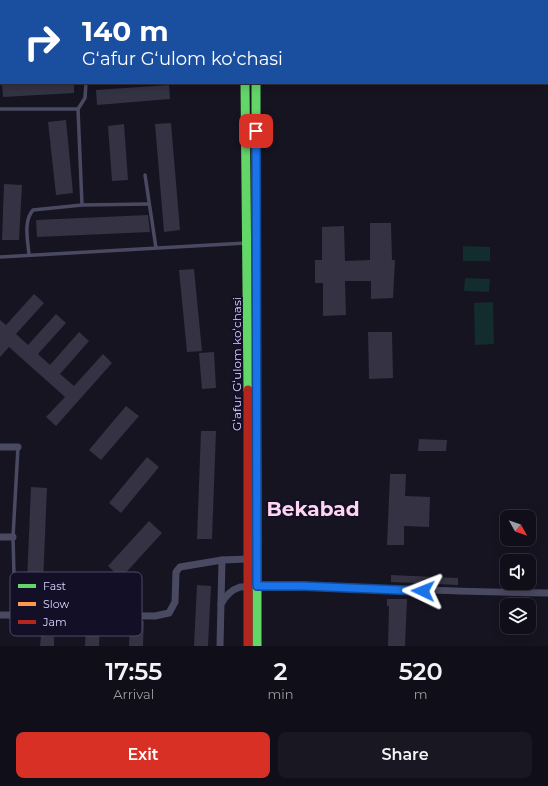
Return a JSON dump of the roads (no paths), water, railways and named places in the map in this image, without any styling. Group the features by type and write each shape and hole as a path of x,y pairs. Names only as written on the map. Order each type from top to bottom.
{"main road":[{"name":"Gʻafur Gʻulom koʻchasi","path":"245,84 247,243 252,322 252,586 248,646"},
{"name":"Gʻafur Gʻulom koʻchasi","path":"256,84 248,559 252,586 257,646"}],"street":[{"path":"0,447 18,447"},
{"path":"0,537 13,537"},
{"path":"142,616 155,616 169,613 175,602 176,572 180,567 222,560 248,559"},
{"path":"220,646 222,560"},
{"path":"221,604 226,596 233,590 252,586 303,586 446,592 548,593"}],"lane":[{"path":"0,109 78,109 83,104 85,98 86,84"},
{"path":"78,109 82,205"},
{"path":"145,175 156,248"},
{"path":"29,255 27,224 29,215 33,210 82,205 149,204"},
{"path":"0,257 247,243"},
{"path":"14,572 13,537 18,447"}],"district":[{"name":"Bekabad","path":"313,509"}]}
